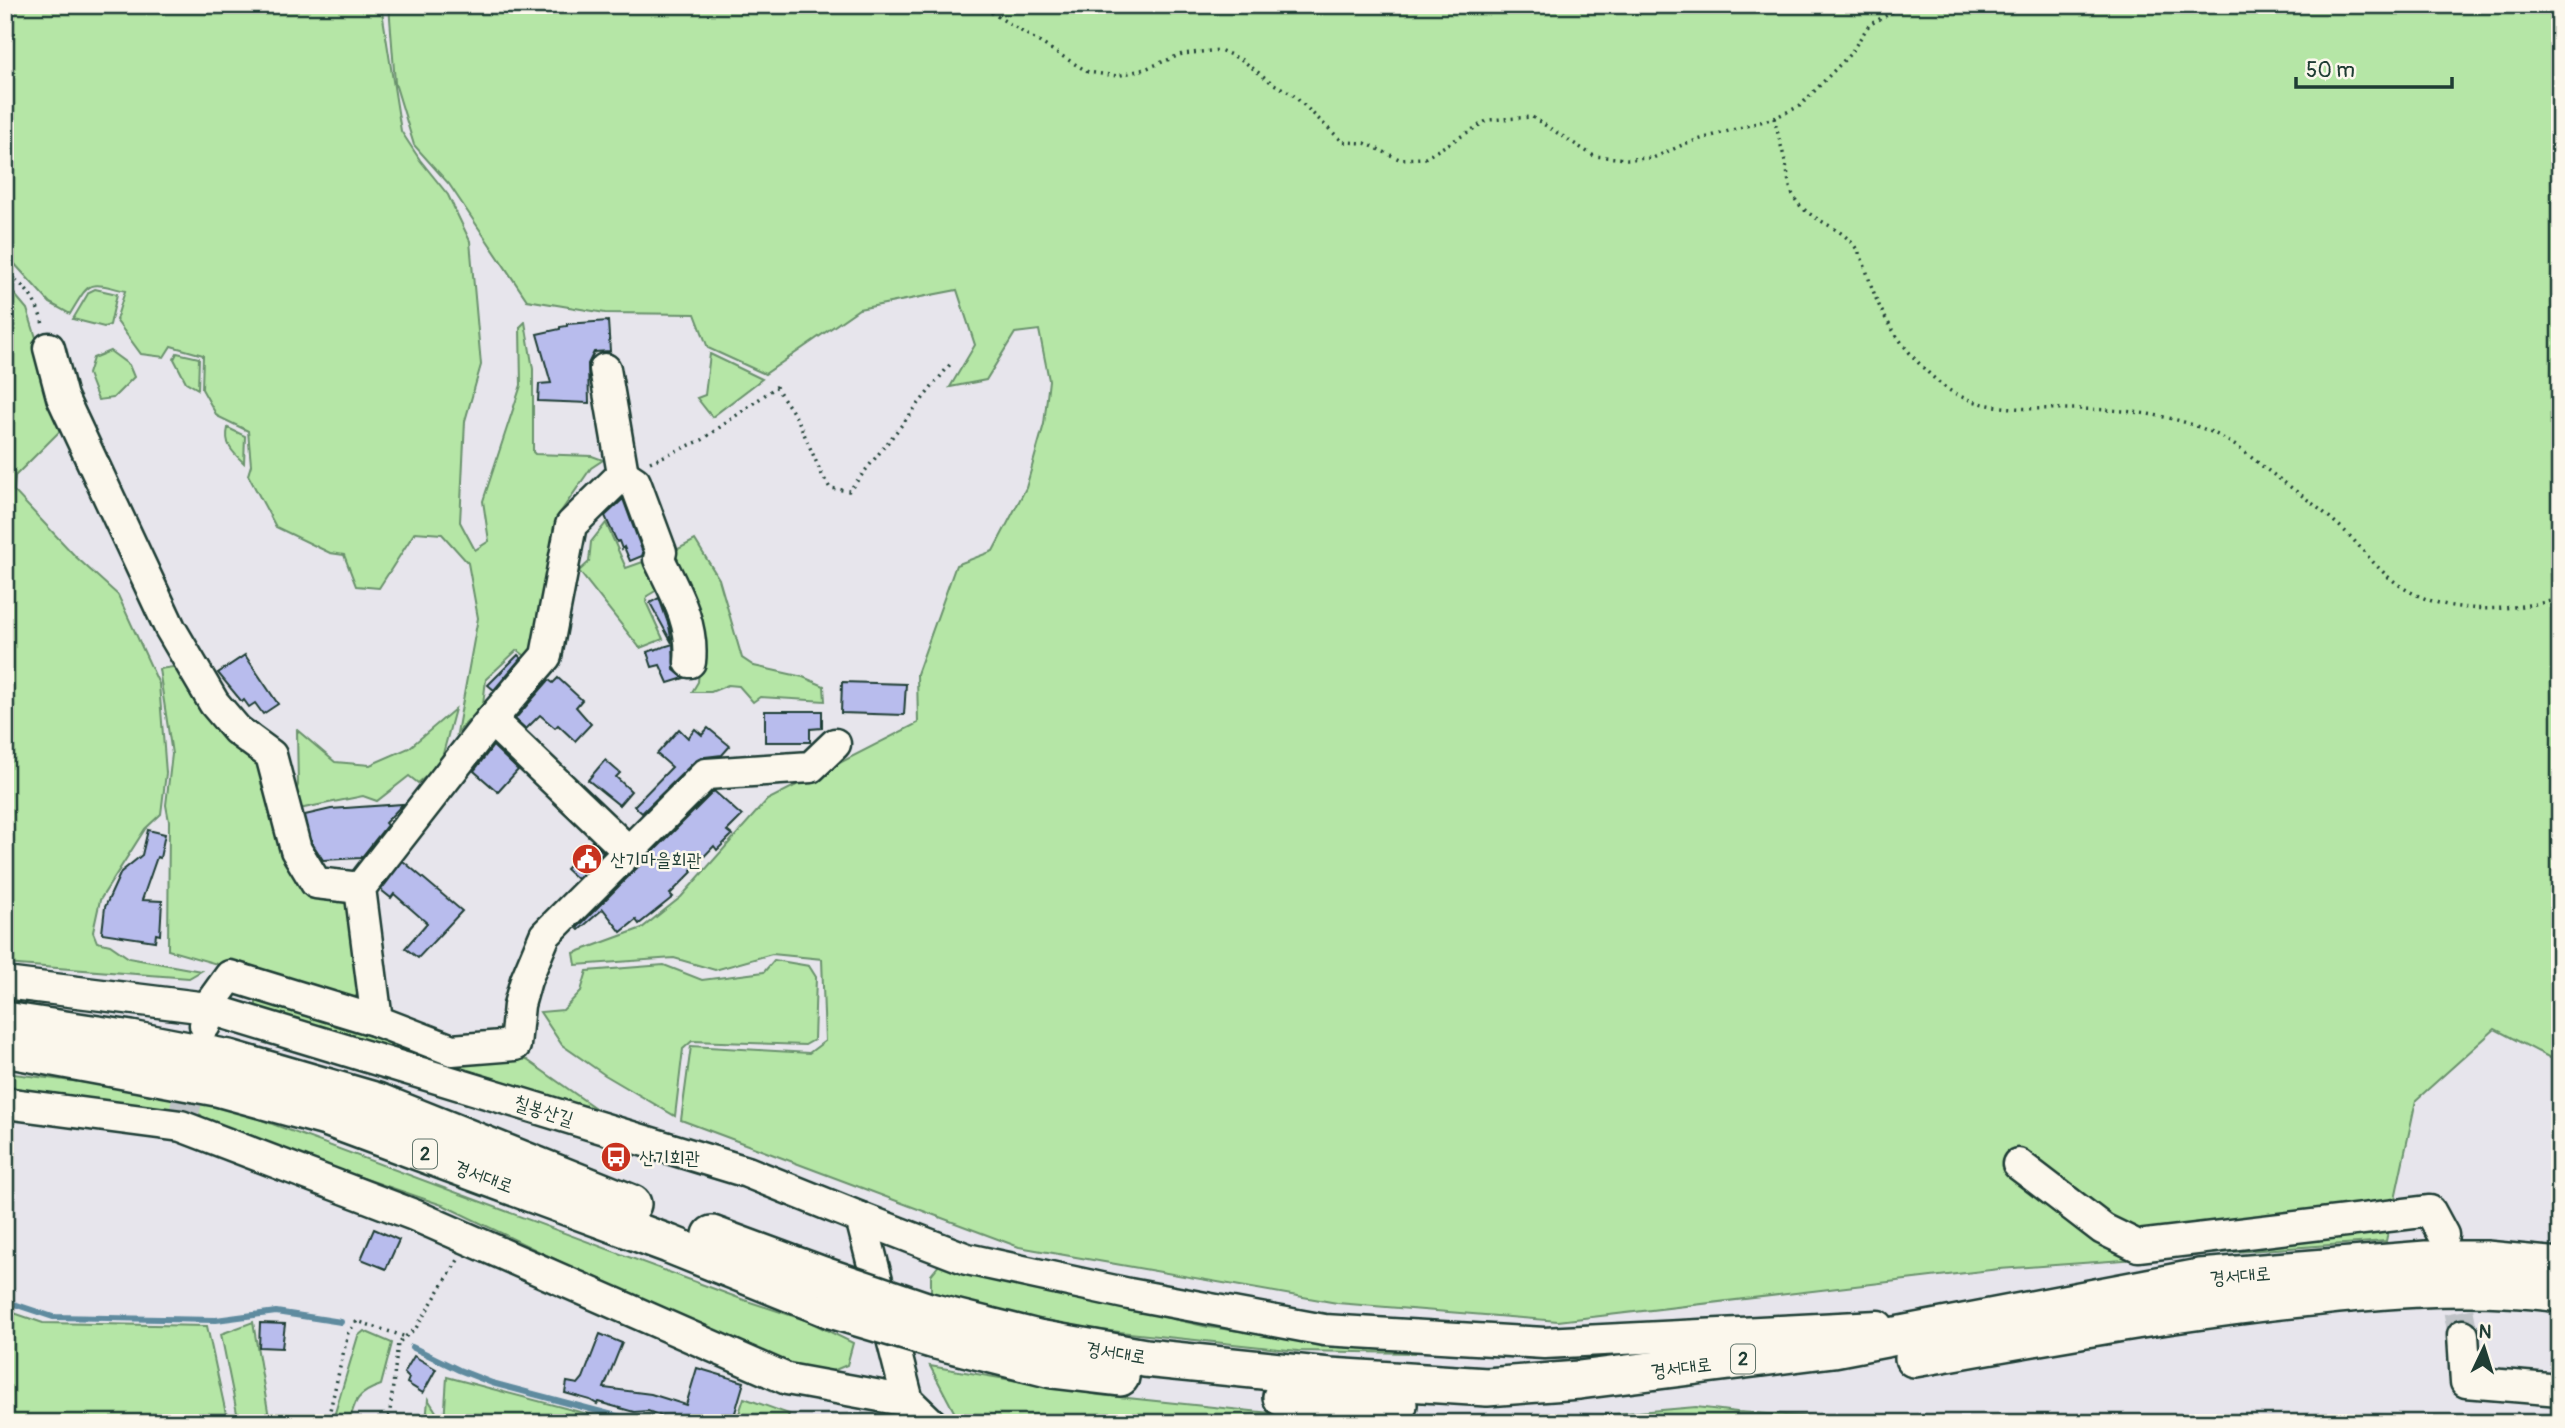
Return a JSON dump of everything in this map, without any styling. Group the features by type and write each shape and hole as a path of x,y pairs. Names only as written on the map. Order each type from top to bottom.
{"main road":[{"name":"경서대로","path":"5,1021 131,1040 229,1059 377,1102 671,1220 829,1293"},
{"name":"경서대로","path":"5,1048 218,1087 326,1117 669,1244 829,1293"},
{"name":"경서대로","path":"929,1325 1038,1339 1145,1358 1329,1377 1487,1387 1579,1380 1833,1348 2200,1278 2426,1260 2486,1260 2560,1267"},
{"name":"경서대로","path":"929,1325 1052,1369 1339,1404 1503,1411 1846,1370 2235,1304 2443,1287 2499,1287 2560,1293"},
{"name":"2","path":"829,1293 929,1325"}],"street":[{"path":"49,348 62,397 170,628 214,703 237,730 271,755 296,850 316,883 360,888"},
{"path":"605,369 623,474 635,482 661,552 659,559 683,607 692,647 690,662"},
{"path":"377,1021 360,888 491,720 546,656 571,526 623,474"},
{"path":"491,720 628,851"},
{"path":"207,1017 212,1001 230,976 377,1021 452,1050 515,1045 519,1005 526,980 545,935 706,774 811,766 835,744"},
{"name":"칠봉산길","path":"5,984 207,1017 747,1172 967,1259 1129,1294 1324,1330 1544,1343 1969,1322"},
{"path":"5,1103 181,1126 414,1215 787,1379 908,1401 932,1423"},
{"path":"2018,1164 2103,1229 2138,1246 2430,1211 2443,1235"},
{"path":"861,1218 908,1401"},
{"path":"2463,1335 2466,1382 2560,1390"}],"path":[{"path":"979,5 1088,72 1117,76 1145,69 1182,54 1220,50 1242,60 1272,83 1291,93 1343,142 1365,143 1399,159 1425,158 1488,120 1532,117 1594,156 1653,158 1686,143 1774,118 1800,106 1850,54 1869,25 1905,5"},
{"path":"1774,118 1792,194 1801,206 1840,232 1856,247 1890,326 1924,368 1948,389 1973,401 2007,407 2096,410 2171,417 2205,429 2238,447 2337,524 2381,570 2402,587 2424,598 2457,606 2503,610 2560,599"},
{"path":"5,272 18,282 35,302 49,348"},
{"path":"623,474 702,440 776,387 798,420 830,488 849,491 952,362"},
{"path":"386,1423 390,1411 398,1343 416,1328 470,1240"},
{"path":"327,1423 348,1333 357,1321 406,1337"}],"green space":[{"path":"5,5 381,5 401,131 448,195 470,241 481,365 465,421 460,522 475,550 489,541 483,501 521,385 520,327 525,322 533,369 533,452 592,456 603,460 591,468 558,516 531,660 517,650 486,679 483,705 457,733 478,618 468,563 442,534 415,532 379,588 356,586 344,555 330,553 276,527 248,475 251,465 248,431 217,416 202,389 203,355 171,346 164,357 141,354 116,320 125,291 91,286 70,314 50,303 12,261 5,259"},
{"path":"389,5 2560,5 2560,1063 2495,1029 2416,1100 2386,1241 1999,1269 1558,1321 1337,1303 1019,1247 681,1120 691,1046 809,1053 825,1041 822,959 772,954 715,970 674,958 576,965 574,953 642,928 681,897 767,800 918,723 917,674 956,565 993,551 1026,488 1044,424 1049,380 1039,330 1015,333 986,380 950,387 975,345 957,290 859,309 765,374 708,348 695,314 605,313 527,300 449,184 414,145 395,83"},
{"path":"5,283 27,309 64,427 15,476 14,491 76,557 118,595 159,684 166,773 161,814 145,829 100,900 93,932 97,942 110,945 129,958 201,971 189,978 5,964"},
{"path":"95,289 117,294 110,325 104,327 73,319 89,292"},
{"path":"110,351 129,365 134,377 113,398 98,400 88,374 93,358"},
{"path":"177,353 199,358 198,389 186,382 174,359"},
{"path":"710,354 762,379 712,417 697,398 705,395"},
{"path":"228,428 245,436 244,463 230,447 227,439"},
{"path":"606,523 626,568 654,558 667,584 647,596 646,602 663,639 640,648 579,571 589,562 591,542"},
{"path":"695,540 719,579 742,658 754,666 803,677 824,686 825,701 760,697 753,702 739,686 728,685 711,692 692,692 698,682 700,661 663,557"},
{"path":"180,666 261,763 285,852 350,895 363,988 355,997 343,1000 168,950 169,821 166,805 172,754 159,669"},
{"path":"455,709 440,765 418,783 409,776 377,801 363,796 294,810 293,799 298,785 297,730 335,762 370,765 409,748"},
{"path":"774,960 809,966 816,977 814,1040 805,1045 692,1041 683,1049 675,1116 605,1075 562,1045 540,1012 563,1010 581,991 587,971 664,965 702,980 764,972"},
{"path":"261,997 500,1058 527,1060 598,1110 593,1117 256,1006"},
{"path":"5,1073 131,1088 174,1099 170,1114 5,1092"},
{"path":"216,1103 744,1300 808,1321 853,1343 847,1365 823,1375 779,1367 445,1206 205,1124 201,1115 196,1113 197,1104"},
{"path":"939,1265 1208,1327 1416,1353 1298,1351 1063,1326 931,1294 931,1275"},
{"path":"5,1310 43,1323 207,1326 228,1423 5,1423"},
{"path":"253,1322 270,1423 239,1423 221,1334"},
{"path":"364,1331 392,1343 381,1385 358,1398 349,1423 332,1423 358,1336"},
{"path":"930,1366 1099,1395 1319,1418 1524,1422 1696,1407 1816,1417 1820,1423 960,1423"},
{"path":"447,1377 622,1423 444,1423"},
{"path":"744,1398 789,1414 786,1423 736,1423"},
{"path":"428,1399 438,1415 440,1423 426,1423"}],"building":[{"path":"608,321 610,351 594,352 588,364 589,403 538,401 539,384 551,383 537,334 560,329 567,324"},
{"path":"623,499 643,553 630,561 624,547 622,549 619,541 617,542 605,516"},
{"path":"659,598 669,626 672,643 650,603"},
{"path":"673,644 674,670 684,678 668,683 660,665 652,667 647,652"},
{"path":"245,655 278,704 263,714 255,703 249,707 244,700 242,702 218,673"},
{"path":"518,655 521,658 494,690 488,685"},
{"path":"558,678 582,700 576,707 591,724 575,741 558,725 555,728 540,715 526,729 515,719 549,680 553,683"},
{"path":"842,682 906,684 904,715 841,713"},
{"path":"765,711 822,711 822,728 810,729 810,742 765,742"},
{"path":"708,728 730,746 722,755 705,757 694,762 642,813 634,806 672,767 657,754 679,729 688,738 695,729 702,735"},
{"path":"493,746 518,770 498,792 474,771"},
{"path":"605,760 620,773 616,777 631,791 619,805 588,780"},
{"path":"714,791 742,816 727,831 732,835 717,850 714,846 691,870 670,894 673,897 639,924 636,920 621,932 603,909 579,930 577,928"},
{"path":"403,804 385,823 387,825 361,858 323,860 312,843 305,815 331,809"},
{"path":"148,830 165,834 160,858 157,857 142,900 162,901 160,935 156,934 155,941 102,933 105,907 121,872 142,855"},
{"name":"산기마을회관","path":"592,841 603,852 577,879 566,869"},
{"path":"403,861 462,911 418,958 405,948 427,923 394,894 391,898 381,890"},
{"path":"374,1229 399,1240 386,1269 361,1259"},
{"path":"260,1323 285,1324 282,1348 259,1347"},
{"path":"600,1334 622,1343 604,1388 651,1394 686,1405 697,1368 744,1382 732,1423 680,1423 648,1411 634,1412 598,1402 597,1404 565,1393 567,1382 578,1384 583,1378"},
{"path":"414,1356 436,1369 423,1393 407,1383 409,1378 404,1373"}],"waterway":[{"path":"5,1301 53,1317 216,1320 276,1312 341,1322"},
{"path":"412,1347 492,1383 643,1423"}],"tunnel":[{"path":"181,1126 196,1063"},
{"path":"2450,1267 2463,1335"}],"place":[{"name":"산기마을회관","path":"587,859"},
{"name":"산기회관","path":"616,1157"}]}
